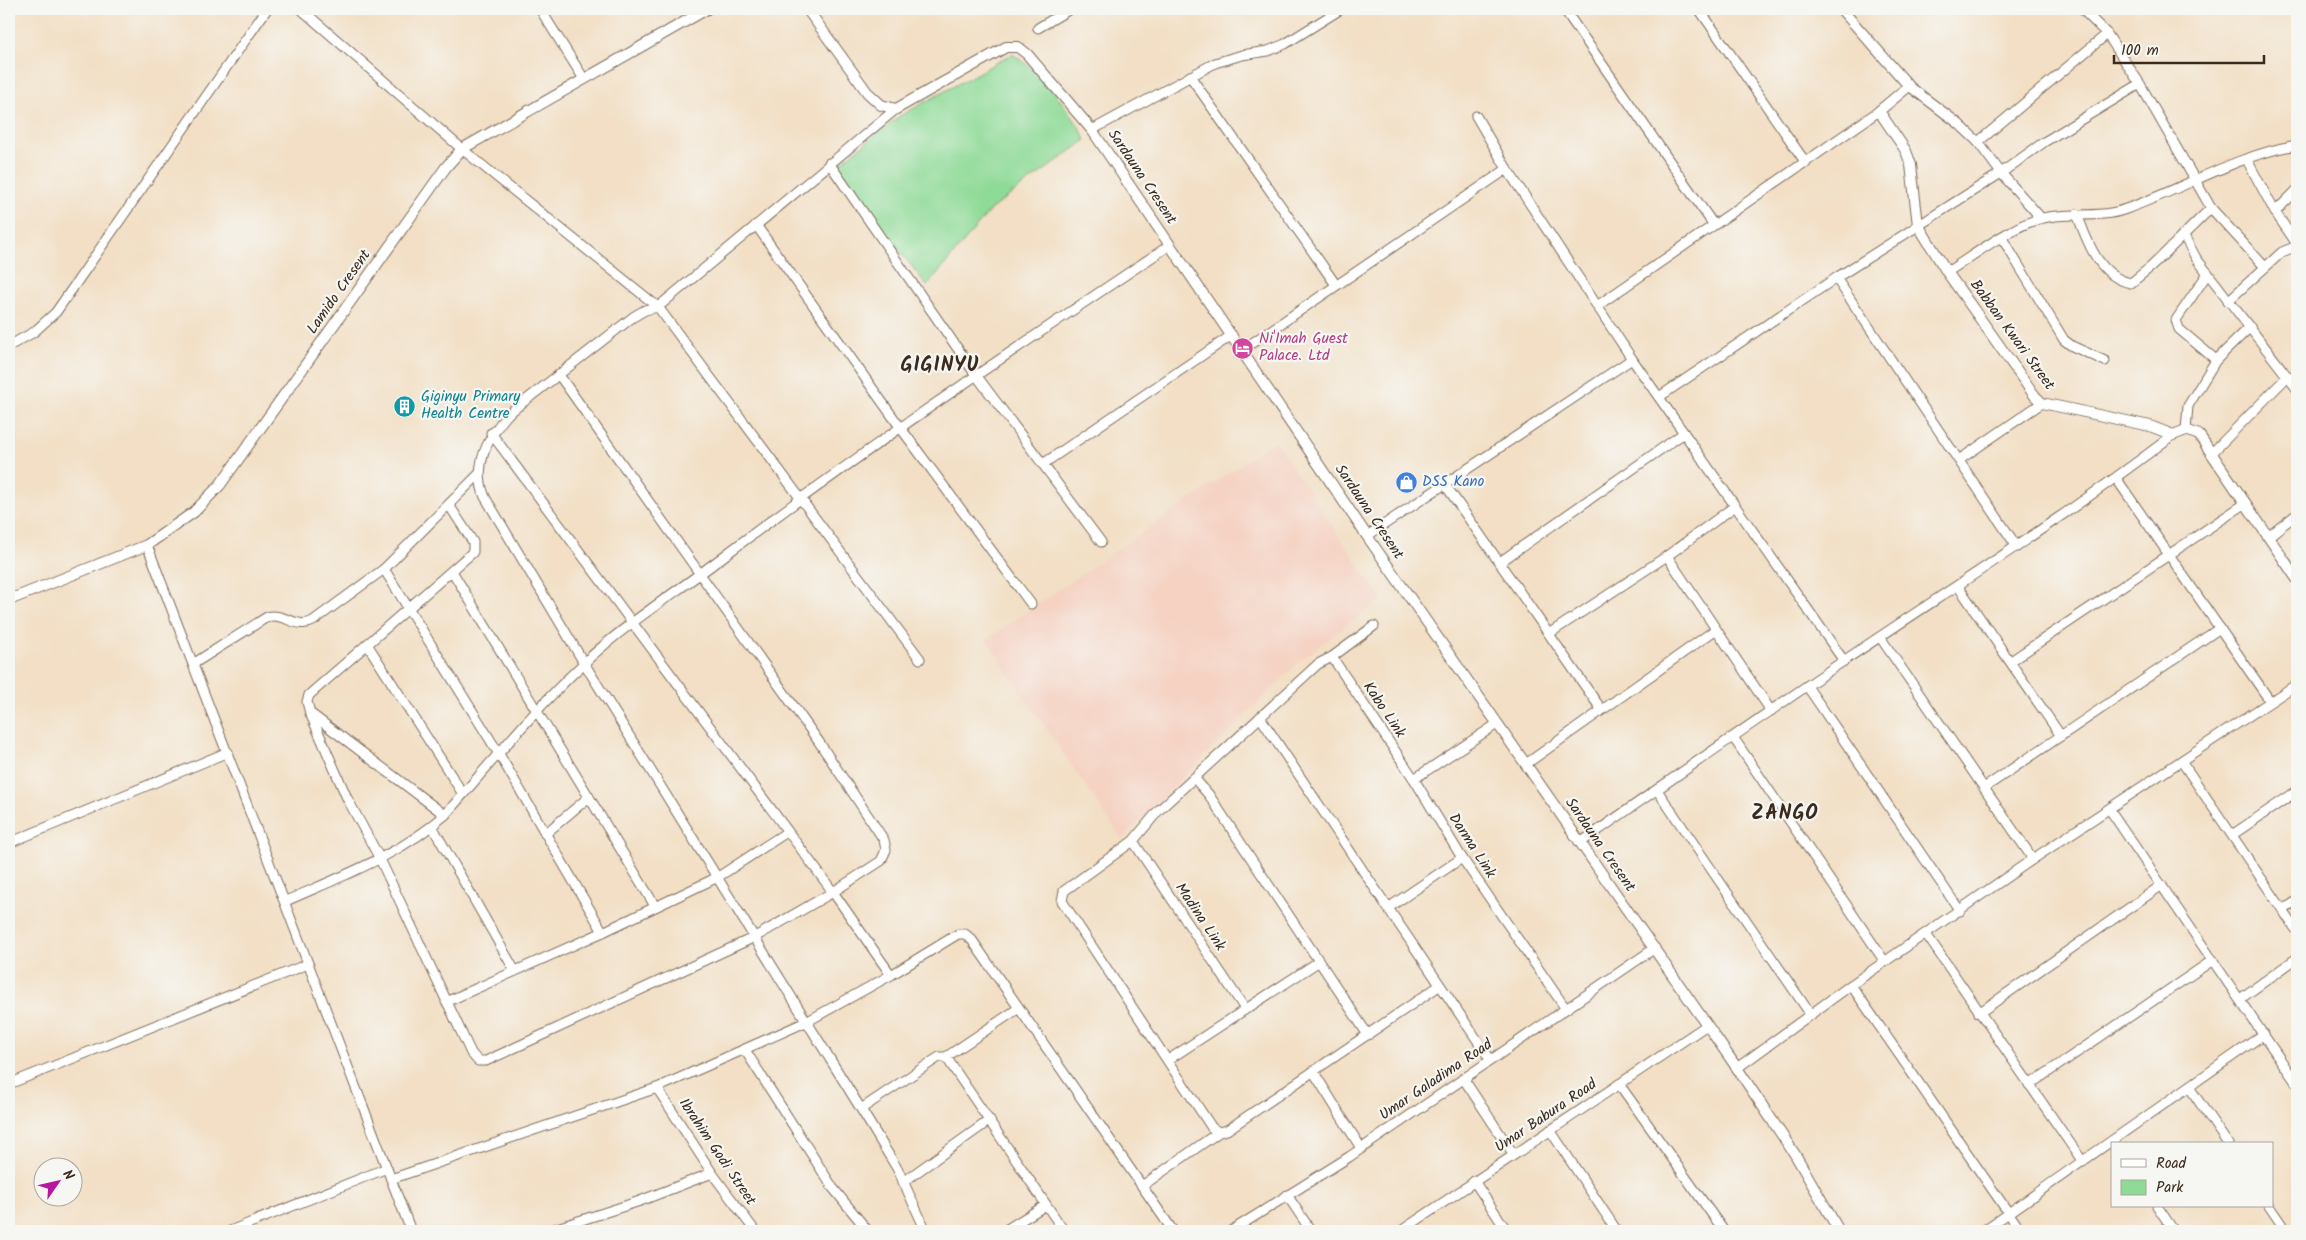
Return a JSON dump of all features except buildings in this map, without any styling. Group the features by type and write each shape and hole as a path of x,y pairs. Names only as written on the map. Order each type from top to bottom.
{"street":[{"path":"9,346 34,332 56,312 267,9"},
{"path":"300,9 462,149 658,307 920,659"},
{"path":"540,9 584,79"},
{"name":"Lamido Cresent","path":"9,600 147,545 194,512 220,485 446,167 462,149 707,9"},
{"path":"807,9 867,92 881,105 896,109"},
{"path":"1038,28 1070,9"},
{"path":"1092,130 1215,63 1242,55 1268,51 1284,44 1341,9"},
{"path":"1564,9 1713,224"},
{"path":"1699,9 1806,163"},
{"path":"1841,9 1908,86 1959,124 1978,142 2001,173 2041,218"},
{"path":"2082,9 2107,34 2140,84 2211,208 2265,267"},
{"path":"1978,142 2107,34"},
{"name":"Sardauna Cresent","path":"896,109 1006,47 1018,47 1027,54 1092,130 1367,536 1737,1068 1796,1156 1839,1231"},
{"path":"1190,76 1336,285"},
{"path":"1659,397 1836,278 2001,173 2044,142 2140,84"},
{"path":"1597,306 1713,224 1806,163 1879,111 1908,86"},
{"path":"896,109 658,307 646,310 634,317 508,414 491,433 483,453 479,474 480,486 485,497 584,663 861,1108 904,1182 926,1231"},
{"name":"Babban Kwari Street","path":"1879,111 1906,151 1911,165 1918,225 1947,272 2035,396 2042,403 2150,426 2173,435"},
{"path":"1476,116 1507,169 1632,359 1844,661"},
{"path":"1947,272 2002,238 2041,218 2123,211 2194,179 2297,145"},
{"path":"2228,301 2282,252 2297,245 2247,160"},
{"path":"829,163 976,374 1101,542"},
{"path":"1242,350 1507,169"},
{"path":"2276,212 2297,190"},
{"path":"2077,214 2094,255 2116,277 2126,282 2136,280 2211,208"},
{"path":"756,224 900,427 1031,604"},
{"path":"2183,234 2228,301 2297,389"},
{"path":"2002,238 2064,340 2072,346 2105,360"},
{"path":"286,901 380,859 432,826 445,815 537,710 584,663 631,622 700,574 801,497 900,427 1170,245"},
{"path":"2208,273 2176,320 2176,324 2179,329 2216,360"},
{"path":"1836,278 2017,547"},
{"path":"2186,430 2188,406 2216,360 2250,327"},
{"path":"1042,464 1232,335"},
{"path":"1367,536 1632,359"},
{"path":"449,505 474,546 473,552 309,695 307,702 347,798 380,859 471,1053 478,1061 486,1061 755,937 833,892 881,860 886,850 884,840 818,742 558,375"},
{"path":"2212,453 2288,376"},
{"path":"1959,460 2042,403"},
{"path":"1580,843 1807,686 2017,547 2116,478 2173,435 2186,430 2200,435 2297,579"},
{"path":"491,433 833,892 891,975"},
{"path":"1500,562 1684,433"},
{"path":"193,664 267,617 276,616 301,625 307,624 384,569 479,474"},
{"path":"2116,478 2270,701"},
{"path":"1444,483 1550,633 1601,710"},
{"path":"2011,662 2246,503"},
{"path":"1550,633 1667,556 1735,506"},
{"path":"2268,536 2297,514"},
{"path":"147,545 286,901 308,964 411,1231"},
{"path":"1667,556 1771,711"},
{"path":"384,569 498,754 603,932"},
{"path":"452,571 655,906"},
{"path":"1958,586 2060,736"},
{"path":"1219,1132 1212,1128 1062,901 1064,891 1133,841 1158,811 1318,664 1332,657 1374,626"},
{"path":"1984,788 2220,628"},
{"path":"1526,764 1715,630"},
{"path":"1880,637 2033,859"},
{"path":"367,644 463,794"},
{"name":"Kabo Link","path":"1332,657 1414,779"},
{"path":"1737,1068 1851,985 1960,912 2033,859 2110,810 2297,684"},
{"path":"1807,686 1960,912"},
{"path":"310,713 445,815"},
{"path":"1260,717 1439,986 1490,1059"},
{"path":"1414,779 1498,724"},
{"path":"1733,737 1884,962"},
{"path":"9,843 228,752"},
{"path":"2182,762 2297,931"},
{"path":"1194,778 1209,795 1368,1035"},
{"name":"Darma Link","path":"1414,779 1462,858 1566,1008"},
{"path":"1657,790 1811,1015"},
{"path":"2232,835 2297,791"},
{"path":"545,834 589,797"},
{"path":"2110,810 2297,1084"},
{"path":"432,826 515,971"},
{"path":"446,1002 718,878 787,832"},
{"name":"Madina Link","path":"1133,841 1245,1009"},
{"path":"1388,908 1462,858"},
{"path":"1979,1013 2162,886"},
{"path":"2283,910 2297,901"},
{"path":"391,1179 657,1088 808,1021 891,975 958,934 965,934 972,940 1173,1231"},
{"path":"1926,934 2083,1162"},
{"name":"Umar Galadima Road","path":"1231,1231 1361,1148 1655,948"},
{"path":"2240,999 2297,958"},
{"path":"2029,1085 2214,960"},
{"path":"1168,1060 1318,962"},
{"path":"9,1084 308,964"},
{"path":"1851,985 2021,1231"},
{"path":"1142,1186 1219,1132 1227,1130 1439,986"},
{"path":"861,1108 939,1057 946,1057 1019,1008"},
{"name":"Umar Babura Road","path":"1402,1231 1707,1025"},
{"path":"2114,1142 2189,1086 2264,1034"},
{"path":"745,1050 833,1188 868,1231"},
{"path":"946,1057 1064,1231"},
{"path":"1313,1071 1361,1148"},
{"path":"1462,1078 1514,1155"},
{"path":"1619,1084 1724,1231"},
{"path":"2189,1086 2227,1142"},
{"name":"Ibrahim Godi Street","path":"657,1088 712,1173 755,1231"},
{"path":"904,1182 990,1120"},
{"path":"1550,1130 1617,1231"},
{"path":"1983,1231 2111,1144"},
{"path":"230,1231 387,1168"},
{"path":"548,1231 640,1201 712,1173"},
{"path":"1474,1181 1507,1231"},
{"path":"1287,1195 1311,1231"},
{"path":"1004,1231 1046,1205"},
{"path":"2158,1208 2174,1231"},
{"path":"2270,1208 2286,1231"}],"shaded area":[{"path":"1275,441 1382,599 1302,659 1122,839 986,640"}],"green space":[{"path":"1012,54 1032,70 1054,92 1086,140 991,209 927,286 835,167 900,116"}],"place":[{"name":"Ni'Imah Guest Palace. Ltd","path":"1243,348"},
{"name":"Giginyu Primary Health Centre","path":"405,406"},
{"name":"DSS Kano","path":"1406,482"}],"district":[{"name":"GIGINYU","path":"940,366"},
{"name":"ZANGO","path":"1785,814"}]}
